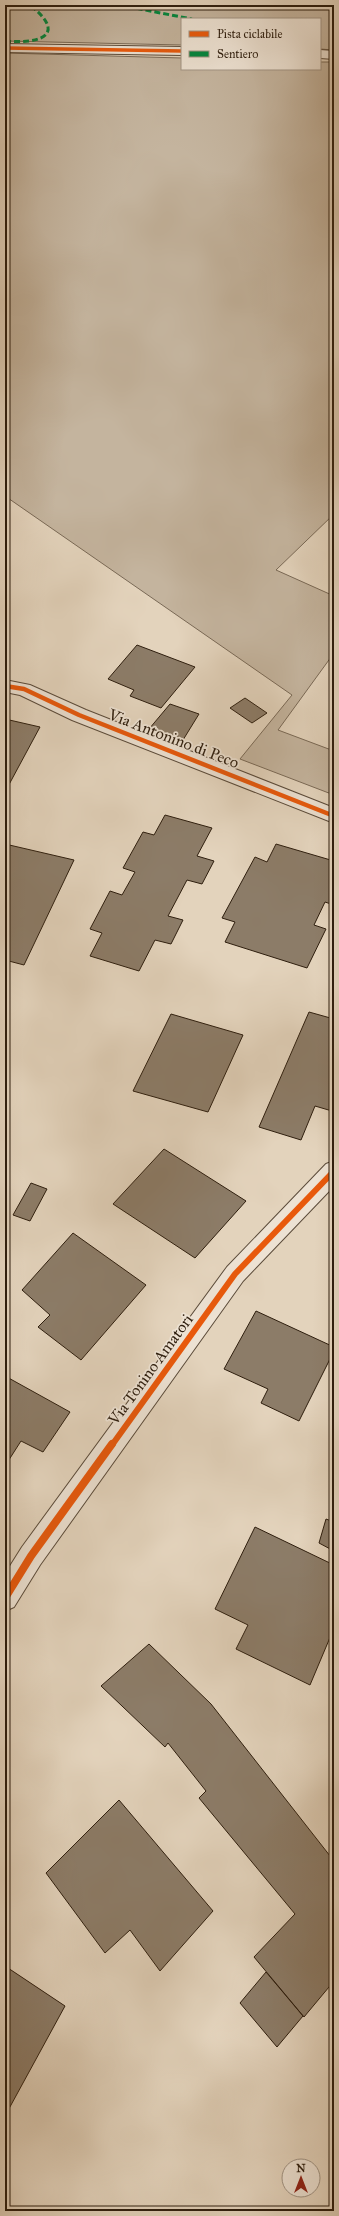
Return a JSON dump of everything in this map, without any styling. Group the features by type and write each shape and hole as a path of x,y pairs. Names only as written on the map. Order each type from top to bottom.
{"street":[{"path":"5,48 181,51"},
{"path":"321,54 334,55"},
{"name":"Via Antonino di Peco","path":"5,686 24,689 79,715 334,816"},
{"name":"Via Tonino Amatori","path":"5,1598 31,1556 235,1274 334,1171"}],"shaded area":[{"path":"5,5 334,5 334,50 321,49 321,18 181,18 181,45 5,41"},
{"path":"5,53 181,58 181,70 321,70 321,62 334,62 334,514 276,570 334,596 334,653 278,730 334,751 334,795 240,759 292,695 5,496"}],"building":[{"path":"137,645 195,667 161,708 130,696 134,690 108,679"},
{"path":"245,698 267,713 252,723 230,708"},
{"path":"170,704 199,714 183,740 149,729"},
{"path":"5,719 40,727 5,792"},
{"path":"165,815 212,828 197,856 214,861 202,884 187,880 168,916 183,920 171,944 155,940 139,971 90,956 102,933 90,929 110,891 122,895 135,872 123,868 143,832 154,835"},
{"path":"5,844 74,860 24,965 5,960"},
{"path":"276,844 334,861 334,905 325,902 314,925 326,929 307,968 225,942 235,922 222,918 255,857 267,862"},
{"path":"309,1012 334,1019 334,1107 332,1111 315,1106 301,1140 259,1127"},
{"path":"171,1014 243,1035 208,1112 133,1091"},
{"path":"164,1149 246,1201 195,1258 113,1204"},
{"path":"31,1183 47,1189 30,1221 13,1215"},
{"path":"73,1233 146,1285 81,1360 38,1327 50,1315 22,1290"},
{"path":"256,1311 334,1347 334,1351 299,1421 261,1403 268,1389 224,1369"},
{"path":"5,1376 70,1412 43,1452 21,1441 5,1466"},
{"path":"326,1519 334,1522 334,1551 319,1543"},
{"path":"255,1527 334,1565 334,1628 310,1685 236,1649 248,1625 215,1609"},
{"path":"149,1644 211,1704 334,1861 334,1981 304,2017 254,1957 295,1914 199,1798 206,1791 168,1743 165,1747 101,1686"},
{"path":"119,1800 213,1911 160,1971 130,1930 105,1953 46,1873"},
{"path":"5,1966 65,2006 5,2116"},
{"path":"266,1972 303,2016 277,2047 240,2003"}],"marked path":[{"path":"5,41 33,42 44,37 48,28 47,23 44,18 30,5"},
{"path":"119,5 187,18"}],"cycle path":[{"path":"5,48 181,51"},
{"path":"5,686 24,689 79,715 334,816"},
{"path":"5,1598 31,1556 235,1274 334,1171"}]}
